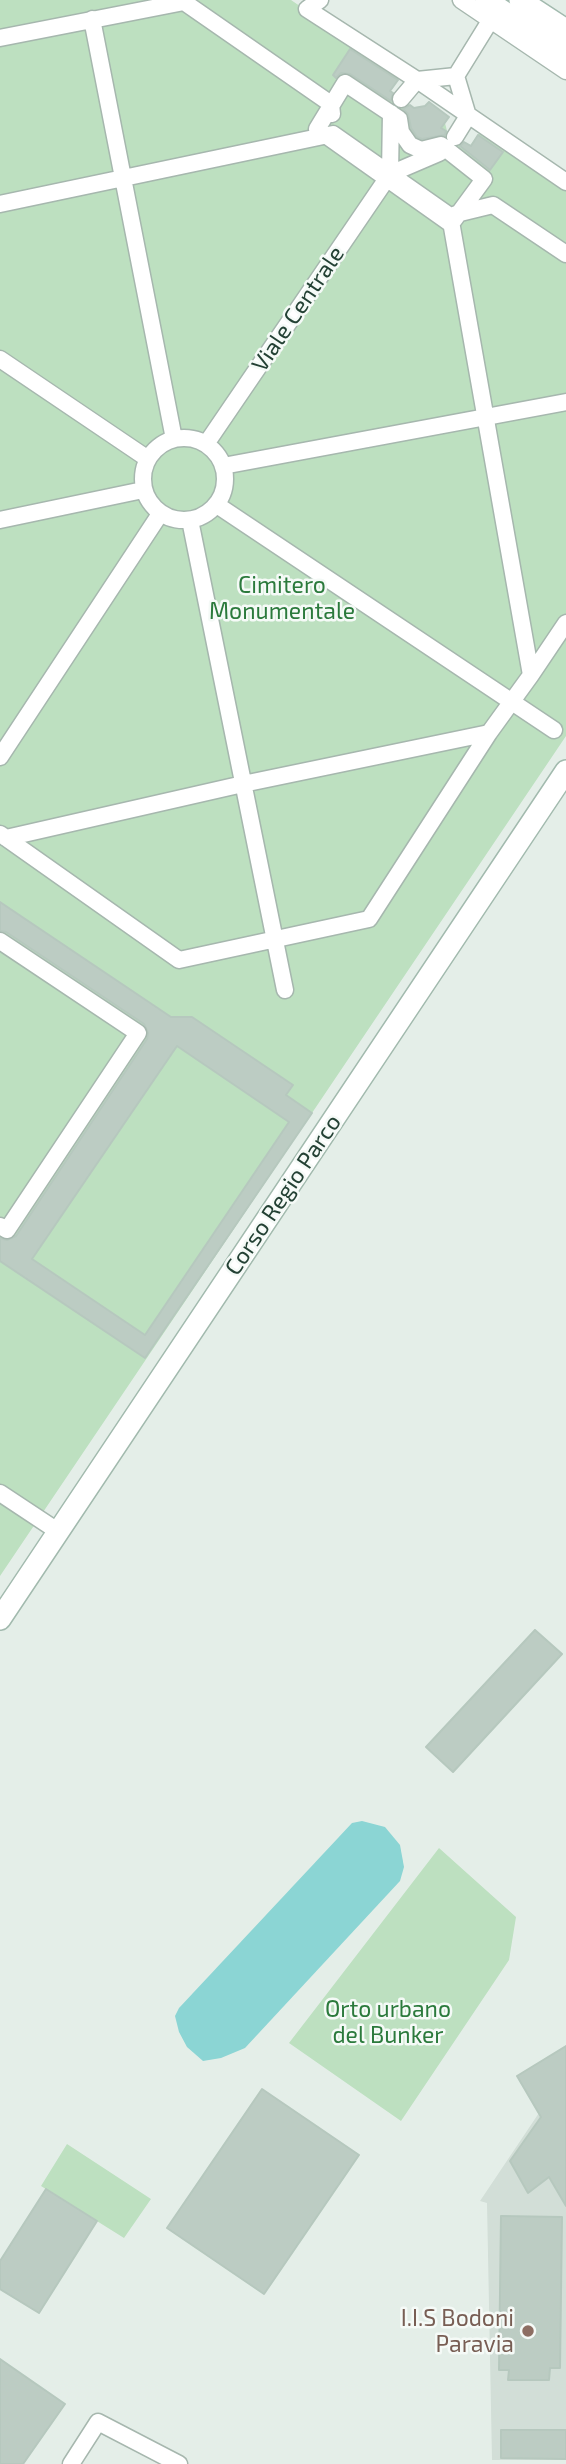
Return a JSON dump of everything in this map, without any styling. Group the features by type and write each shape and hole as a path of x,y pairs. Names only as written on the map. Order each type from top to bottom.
{"street":[{"path":"320,0 307,9 566,182"},
{"path":"461,0 492,9 566,53"},
{"path":"520,0 566,30"},
{"path":"0,38 184,2 331,104"},
{"path":"492,9 566,71"},
{"path":"388,176 451,143 468,116 456,76 492,9"},
{"path":"92,19 174,439"},
{"path":"401,99 416,80 456,76"},
{"path":"329,135 331,104 345,83 400,119 401,132 410,145 421,150 451,143"},
{"path":"388,176 391,112"},
{"path":"0,204 329,135 454,217 493,205 566,254"},
{"path":"451,143 484,179 454,217 531,675"},
{"name":"Viale Centrale","path":"206,444 388,176"},
{"path":"0,359 148,458"},
{"path":"223,466 566,402"},
{"path":"174,439 194,439 206,444 223,466 223,493 216,505 207,513 190,520 172,519 160,514 151,505 143,490 143,470 148,458 156,448 174,439"},
{"path":"0,520 143,490"},
{"path":"216,505 554,730"},
{"path":"0,757 160,514"},
{"path":"190,520 285,990"},
{"path":"3,836 179,960 369,919 489,733 566,624"},
{"path":"3,836 489,733"},
{"name":"Corso Regio Parco","path":"0,1619 566,771"},
{"path":"0,941 138,1033 7,1230 0,1226"},
{"path":"0,1493 59,1532"},
{"path":"71,2464 98,2422 179,2464"}],"shaded area":[{"name":"I.I.S Bodoni Paravia","path":"566,2083 566,2460 492,2460 487,2203 480,2201 555,2089"}],"green space":[{"name":"Cimitero Monumentale","path":"0,0 291,0 401,75 390,92 414,108 424,108 429,102 449,117 445,123 447,131 469,147 484,127 566,183 566,736 0,1576"},
{"name":"Orto urbano del Bunker","path":"439,1848 516,1917 509,1960 401,2121 289,2043"},
{"path":"67,2144 151,2199 124,2238 41,2186"}],"water":[{"path":"362,1821 385,1827 400,1845 404,1867 400,1881 245,2048 221,2058 203,2061 187,2047 179,2032 175,2016 179,2008 352,1823"}],"building":[{"path":"350,49 398,80 390,91 393,93 391,101 350,74 341,73 336,78 333,75"},
{"path":"429,102 449,117 441,128 446,131 445,135 422,139 417,137 411,128 408,114 403,109 410,105 414,108 425,106"},
{"path":"478,135 503,152 490,170 460,146 464,142 471,146"},
{"path":"0,902 171,1017 192,1017 293,1085 286,1095 312,1113 145,1358 0,1261 0,1238 7,1240 16,1236 147,1039 148,1033 144,1024 6,932 0,931","holes":["177,1046 289,1122 145,1335 32,1259"]},
{"path":"535,1630 562,1654 453,1772 426,1747"},
{"path":"566,2046 566,2206 549,2177 528,2193 510,2161 541,2117 517,2076"},
{"path":"262,2089 359,2155 264,2294 167,2228"},
{"path":"46,2189 97,2221 39,2313 0,2289 0,2261"},
{"path":"501,2216 562,2217 560,2368 550,2368 549,2380 508,2380 509,2370 499,2370"},
{"path":"0,2359 65,2404 23,2464 0,2464"},
{"path":"501,2430 566,2430 566,2459 501,2458"}],"place":[{"name":"I.I.S Bodoni Paravia","path":"528,2331"}]}
